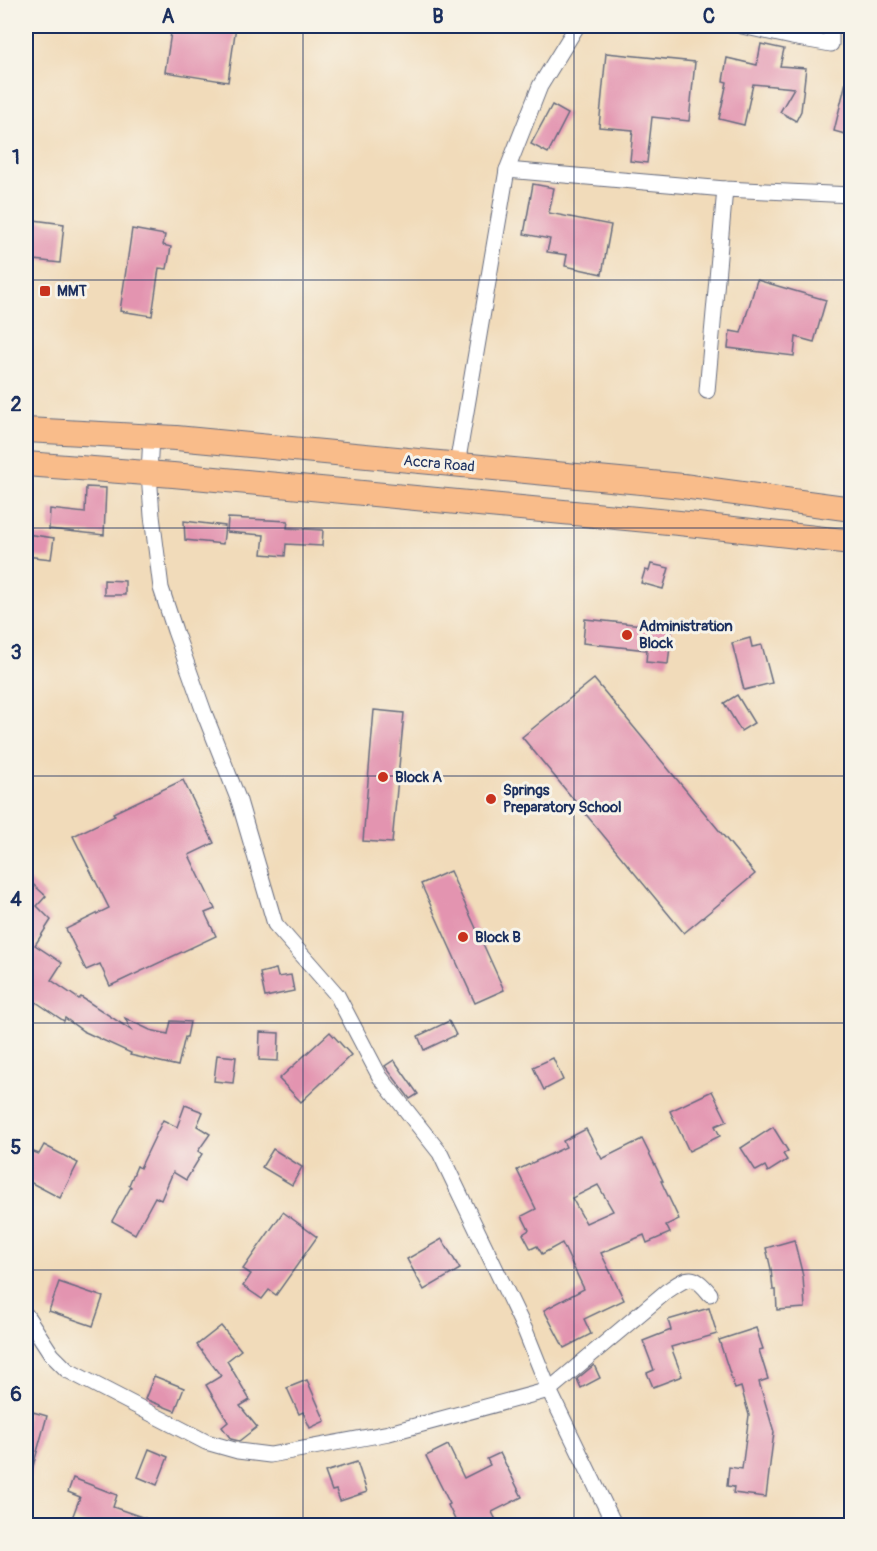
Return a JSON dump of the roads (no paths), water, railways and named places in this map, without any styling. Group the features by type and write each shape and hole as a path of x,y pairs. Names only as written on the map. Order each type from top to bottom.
{"main road":[{"name":"Accra Road","path":"26,430 152,436 683,486 852,509"},
{"path":"26,464 149,473 679,523 852,542"}],"street":[{"path":"458,465 507,170 540,86 577,26"},
{"path":"742,26 831,44 831,26"},
{"path":"507,170 725,189 852,195"},
{"path":"707,391 725,189"},
{"path":"152,436 149,473 161,588 205,715 239,801 275,924 337,995 380,1077 440,1152 520,1320 549,1390 615,1526"},
{"path":"26,1315 52,1355 68,1370 206,1442 238,1451 270,1455 389,1434 549,1390 667,1290 684,1280 693,1279 700,1282 710,1294"}],"place":[{"name":"MMT","path":"45,291"},
{"name":"Administration Block","path":"627,635"},
{"name":"Block A","path":"383,777"},
{"name":"Springs Preparatory School","path":"491,799"},
{"name":"Block B","path":"463,937"}]}
